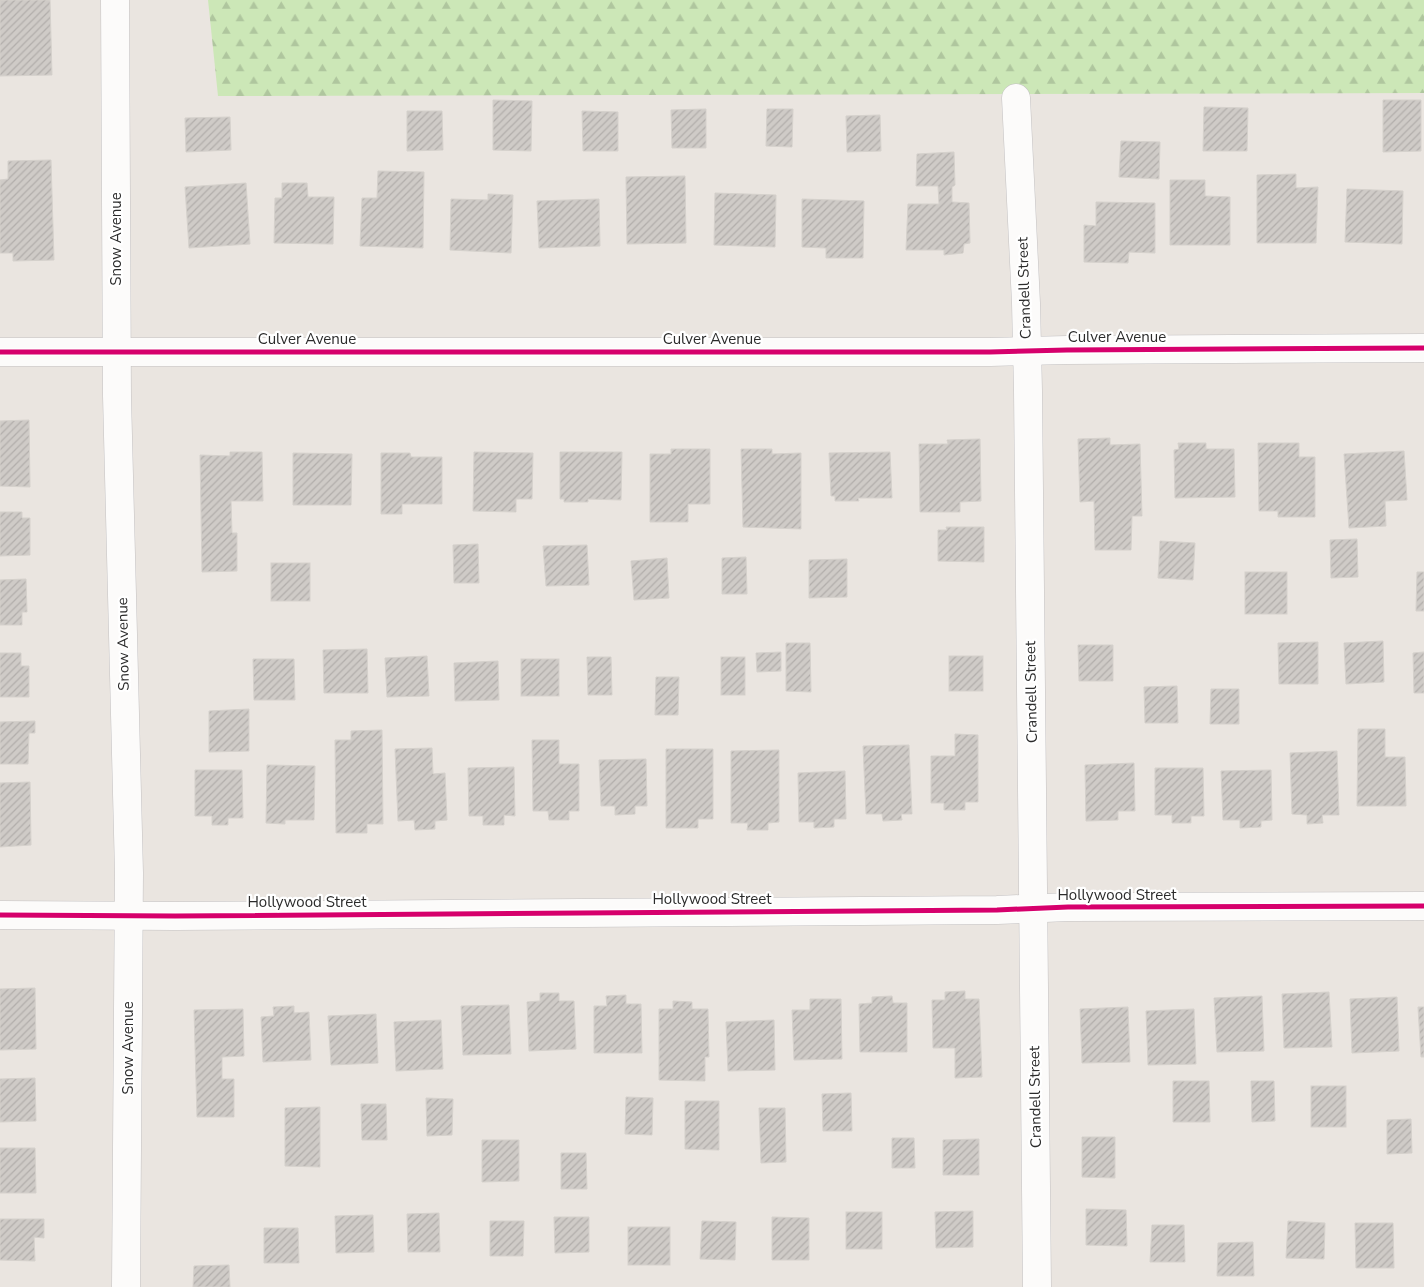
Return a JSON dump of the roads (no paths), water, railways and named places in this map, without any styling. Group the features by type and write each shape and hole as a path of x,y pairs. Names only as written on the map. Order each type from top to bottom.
{"street":[{"name":"Snow Avenue","path":"115,0 117,352 129,873 126,1287"},
{"name":"Crandell Street","path":"1016,98 1027,351 1037,1287"},
{"name":"Culver Avenue","path":"0,352 1027,351 1424,348"},
{"name":"Hollywood Street","path":"0,915 1424,906"}]}
